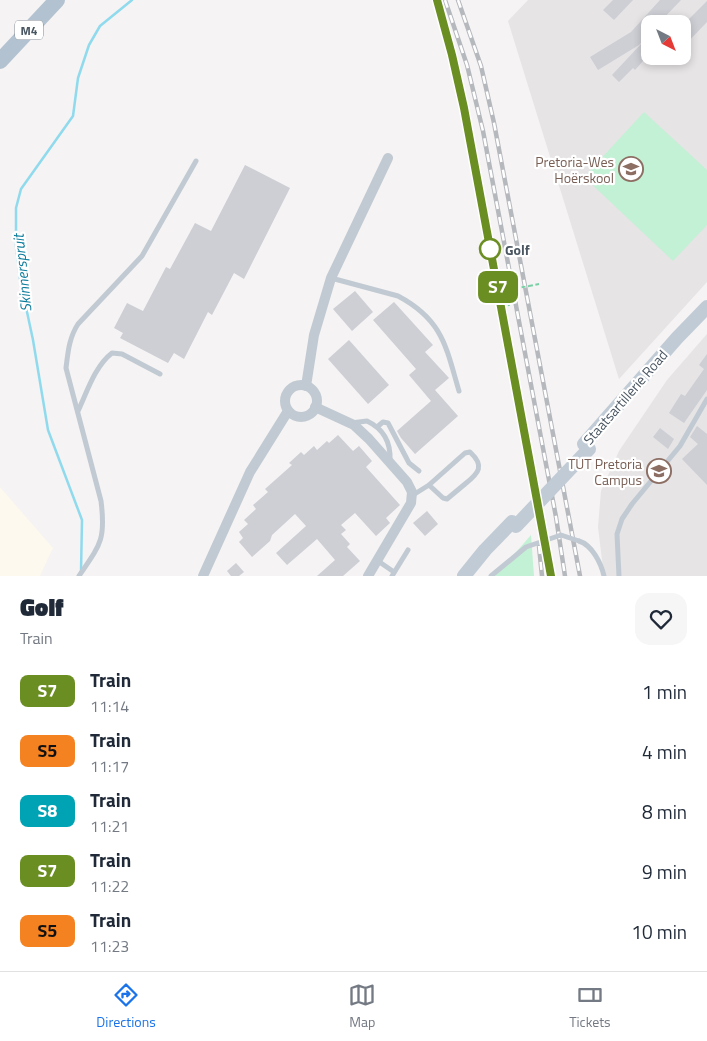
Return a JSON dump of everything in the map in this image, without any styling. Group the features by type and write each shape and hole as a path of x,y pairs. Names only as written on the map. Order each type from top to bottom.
{"main road":[{"name":"M4","path":"0,48 46,0"},
{"name":"M4","path":"0,61 57,0"}],"street":[{"path":"306,386 314,335 331,278 388,158"},
{"name":"Staatsartillerie Road","path":"586,446 677,338 707,307"},
{"name":"Staatsartillerie Road","path":"472,576 514,524 707,316"},
{"path":"297,386 306,386 313,391 317,399 315,408 310,414 303,417 295,416 288,411 285,404 286,396 290,389 297,386"},
{"path":"315,408 351,423 365,435 407,482 412,495 411,503 368,576"},
{"path":"203,576 250,472 288,411"},
{"name":"Staatsartillerie Road","path":"464,576 485,550 514,524"}],"lane":[{"path":"79,576 100,546 104,524 101,501 66,368 68,348 72,334 78,324 142,256 196,161"},
{"path":"331,278 398,296 408,301 432,321 442,336 459,391"},
{"path":"78,412 98,369 112,353 122,354 160,374"},
{"path":"618,576 617,534 622,519 632,504 680,446 707,399"},
{"path":"351,423 367,421 377,427 390,447 390,463"},
{"path":"377,427 383,422 388,423 409,463 419,471"},
{"path":"412,495 429,485 464,453 470,452 479,464 479,470 476,475 447,498 443,498 429,485"},
{"path":"491,576 526,547 561,535 586,543 602,567 604,576"},
{"path":"378,561 393,574 408,550"}],"path":[{"path":"481,295 539,284"},
{"path":"506,290 509,306"}],"shaded area":[{"name":"Pretoria-Wes Hoërskool","path":"528,0 707,0 707,282 619,379 508,21"},
{"name":"TUT Pretoria Campus","path":"707,334 707,576 604,576 598,527 601,491 619,451 667,380"},
{"path":"0,487 53,548 40,576 0,576"}],"green space":[{"path":"644,112 707,170 707,225 673,261 584,177"},
{"path":"531,535 534,576 495,576"}],"building":[{"path":"613,0 633,0 614,20 603,10"},
{"path":"660,0 681,0 667,15 646,15"},
{"path":"707,1 707,22 691,39 691,17"},
{"path":"641,21 641,43 598,70 590,57 631,32"},
{"path":"641,44 641,63 635,70 633,68 619,82 612,75"},
{"path":"245,165 290,188 244,279 234,273 212,315 208,312 184,359 174,353 168,363 120,338 123,333 114,328 127,303 143,311 166,267 170,269 195,223 211,231"},
{"path":"355,291 373,312 352,331 333,309"},
{"path":"394,302 433,345 425,352 449,378 435,390 458,416 415,454 397,431 431,401 409,375 416,369 373,320"},
{"path":"349,340 389,385 368,404 328,359"},
{"path":"707,354 707,390 684,423 669,413 681,394 685,396 704,369 699,365"},
{"path":"697,426 707,434 707,485 682,459 698,444 690,437"},
{"path":"660,428 674,439 668,449 653,437"},
{"path":"338,435 353,451 359,446 372,461 366,467 400,505 386,518 390,523 376,536 355,513 341,525 346,530 341,534 350,544 347,547 360,561 343,576 317,576 335,560 317,539 287,565 276,553 306,526 295,514 252,557 239,542 243,538 239,532 248,524 244,520 256,509 253,505 268,492 265,489 292,465 289,463 301,452 304,455 314,446 317,450 327,441 329,443"},
{"path":"427,511 438,524 425,536 413,523"},
{"path":"236,563 244,572 239,576 231,576 227,571"}],"waterway":[{"name":"Skinnerspruit","path":"81,572 82,520 48,430 33,340 20,279 16,246 16,208 21,189 73,116 78,78 89,45 100,26 132,0"}],"railway":[{"path":"437,0 464,108 551,576"},
{"path":"445,0 467,65 483,131 556,517 565,576"},
{"path":"458,0 481,66 494,123 580,576"},
{"path":"539,546 542,576"}],"train":[{"name":"S7","path":"437,0 464,108 551,576"}],"place":[{"name":"Pretoria-Wes Hoërskool","path":"631,169"},
{"name":"Golf","path":"490,249"},
{"name":"TUT Pretoria Campus","path":"659,471"}]}
